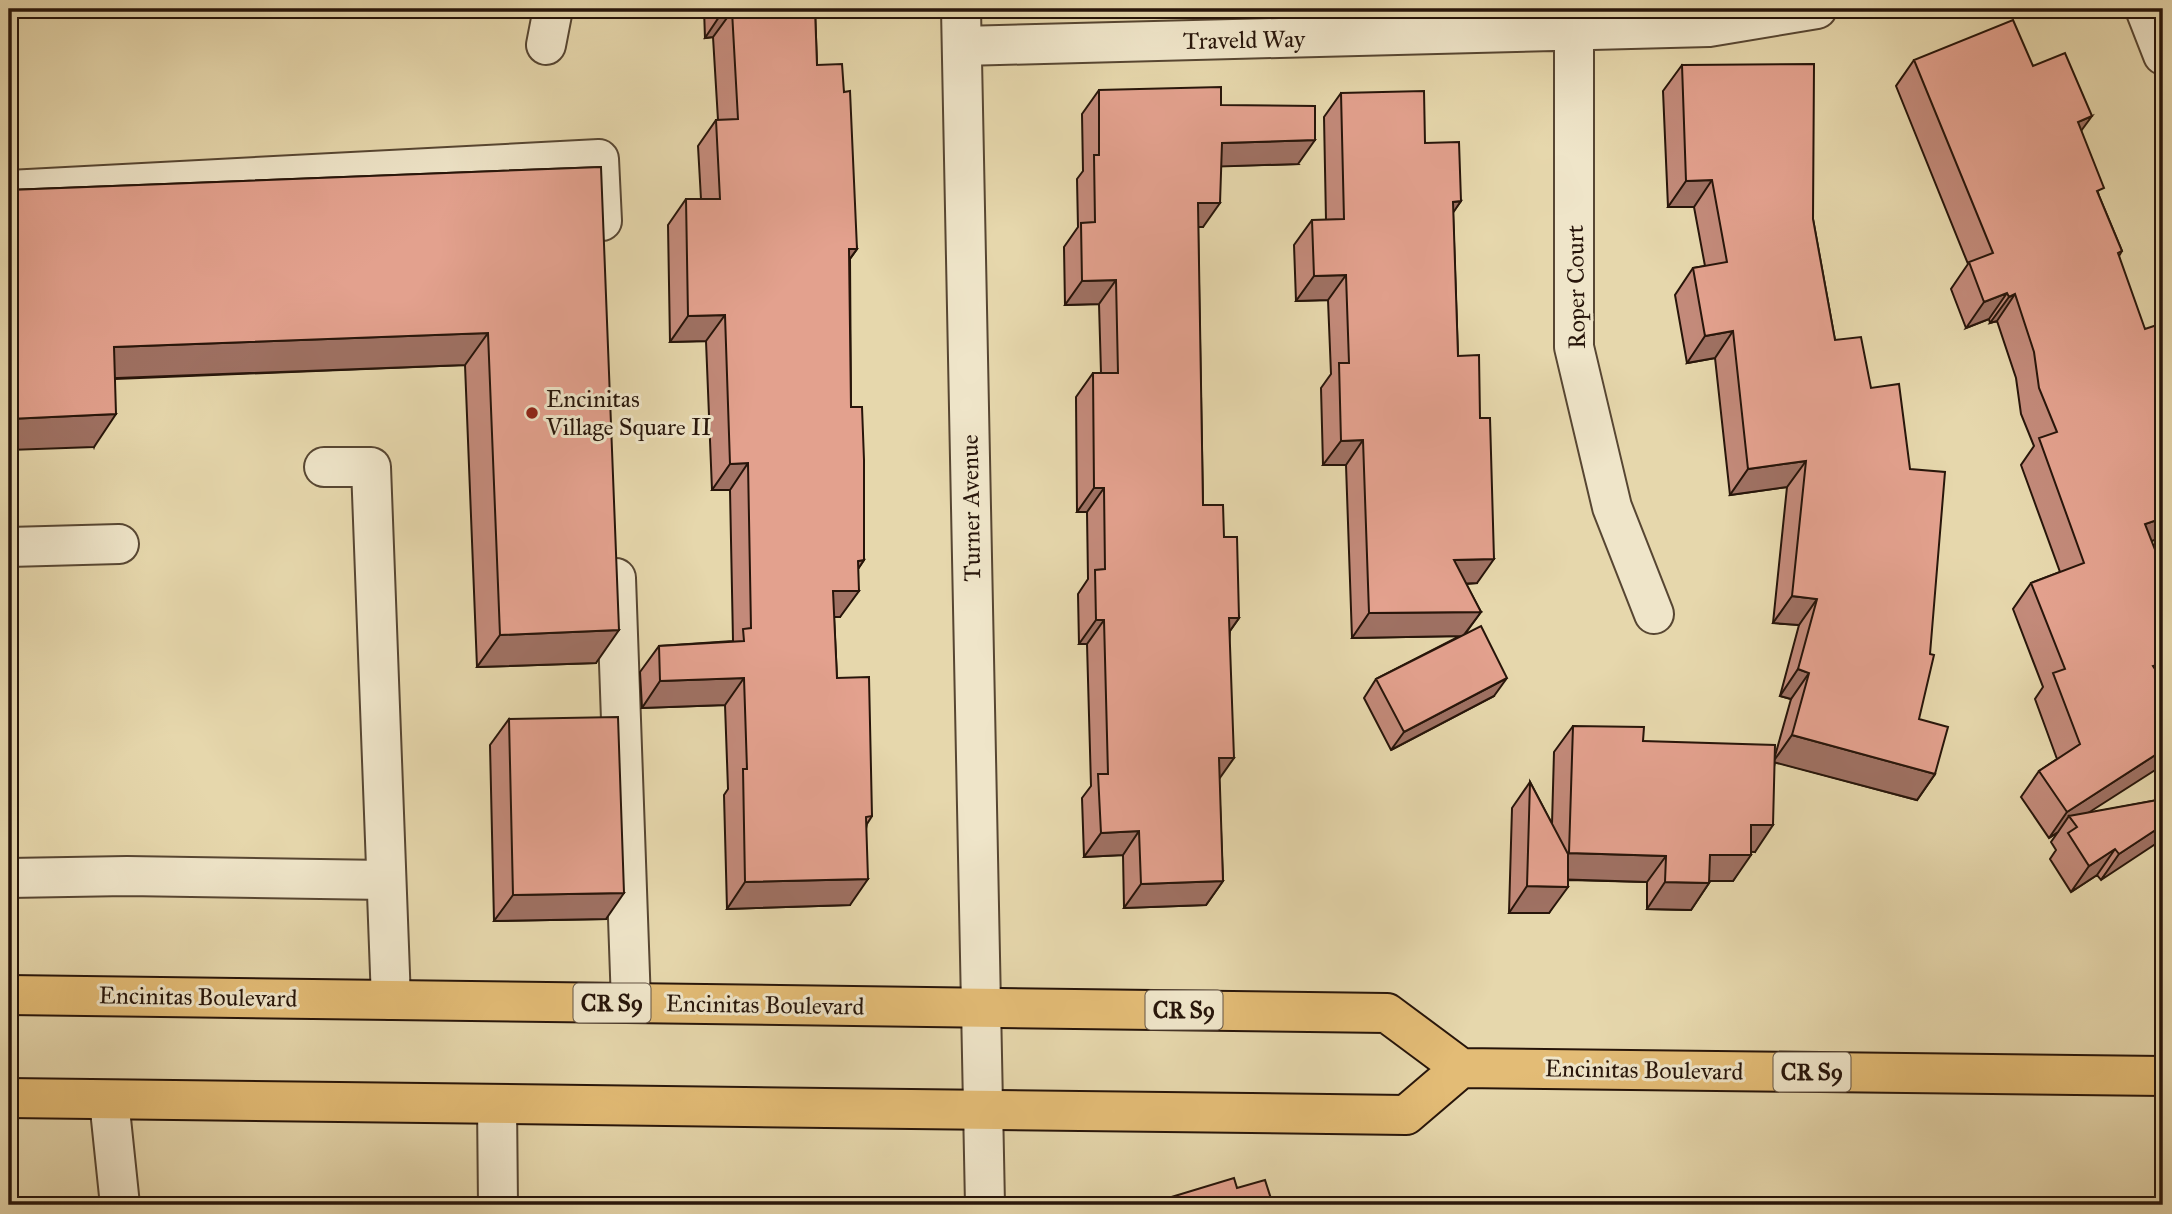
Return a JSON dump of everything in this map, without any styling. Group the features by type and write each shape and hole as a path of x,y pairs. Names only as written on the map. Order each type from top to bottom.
{"main road":[{"name":"Encinitas Boulevard","path":"9,995 1387,1013 1461,1068 2163,1076"},
{"path":"9,1098 1406,1115 1461,1068"}],"street":[{"name":"Turner Avenue","path":"961,9 985,1205"},
{"name":"Traveld Way","path":"962,46 1709,27 1817,9"},
{"path":"2145,9 2163,55"},
{"name":"Roper Court","path":"1574,32 1574,347 1612,507 1654,614"},
{"path":"9,190 599,159 603,256"},
{"path":"324,467 371,467 391,1000"},
{"path":"9,547 119,544"},
{"path":"615,544 631,1003"},
{"path":"9,878 127,876 386,880"},
{"path":"109,1100 120,1205"},
{"path":"497,1104 498,1205"}],"building":[{"path":"723,9 815,9 817,65 842,64 844,92 850,91 857,249 849,249 851,407 862,407 864,560 858,561 859,591 833,591 837,678 869,677 872,816 866,817 868,879 745,882 743,769 747,769 744,678 660,681 659,646 744,641 743,629 751,628 748,463 730,464 725,315 688,316 686,199 720,199 716,120 738,119 732,11"},
{"path":"2013,20 2033,66 2065,53 2092,116 2078,122 2104,188 2097,191 2122,251 2118,253 2145,329 2163,323 2163,518 2145,524 2163,570 2163,663 2153,666 2163,681 2163,750 2067,812 2039,771 2080,744 2053,673 2065,669 2031,583 2084,563 2039,438 2057,432 2039,388 2034,352 2015,294 2009,297 2007,293 1984,302 1969,262 1993,253 1914,60"},
{"path":"1814,64 1813,219 1835,340 1861,337 1871,388 1899,384 1910,469 1945,472 1930,654 1934,655 1919,719 1948,727 1935,774 1792,735 1809,673 1798,669 1817,599 1792,596 1806,461 1748,469 1733,331 1705,336 1693,268 1727,262 1712,180 1686,181 1682,65"},
{"path":"1221,87 1221,105 1315,106 1315,140 1222,143 1220,203 1198,203 1203,505 1223,505 1224,537 1237,537 1239,618 1229,618 1234,758 1219,758 1223,881 1141,884 1139,831 1101,833 1098,774 1108,774 1104,620 1096,620 1095,570 1105,569 1104,488 1094,488 1093,373 1118,373 1116,280 1082,281 1081,223 1095,222 1094,155 1099,155 1099,90"},
{"path":"1424,91 1425,143 1459,142 1461,201 1453,202 1458,356 1479,355 1480,418 1490,418 1494,559 1454,560 1481,612 1369,613 1363,440 1341,441 1339,363 1349,363 1346,275 1314,276 1312,220 1344,219 1341,93"},
{"name":"Encinitas Village Square II","path":"601,167 619,630 500,635 488,333 114,347 116,414 9,419 9,190"},
{"path":"1481,626 1507,678 1404,732 1376,679"},
{"path":"618,717 624,893 513,895 509,719"},
{"path":"1573,726 1644,727 1643,741 1775,745 1773,825 1751,825 1751,855 1710,855 1709,883 1665,882 1666,856 1569,853"},
{"path":"1530,782 1568,854 1568,887 1527,886"},
{"path":"2163,799 2163,825 2119,854 2115,849 2089,866 2068,833 2077,827 2069,816"},
{"path":"1234,1178 1237,1188 1265,1180 1273,1205 1145,1205"},
{"path":"817,1201 818,1205 799,1205"}],"place":[{"name":"Encinitas Village Square II","path":"532,413"}]}
